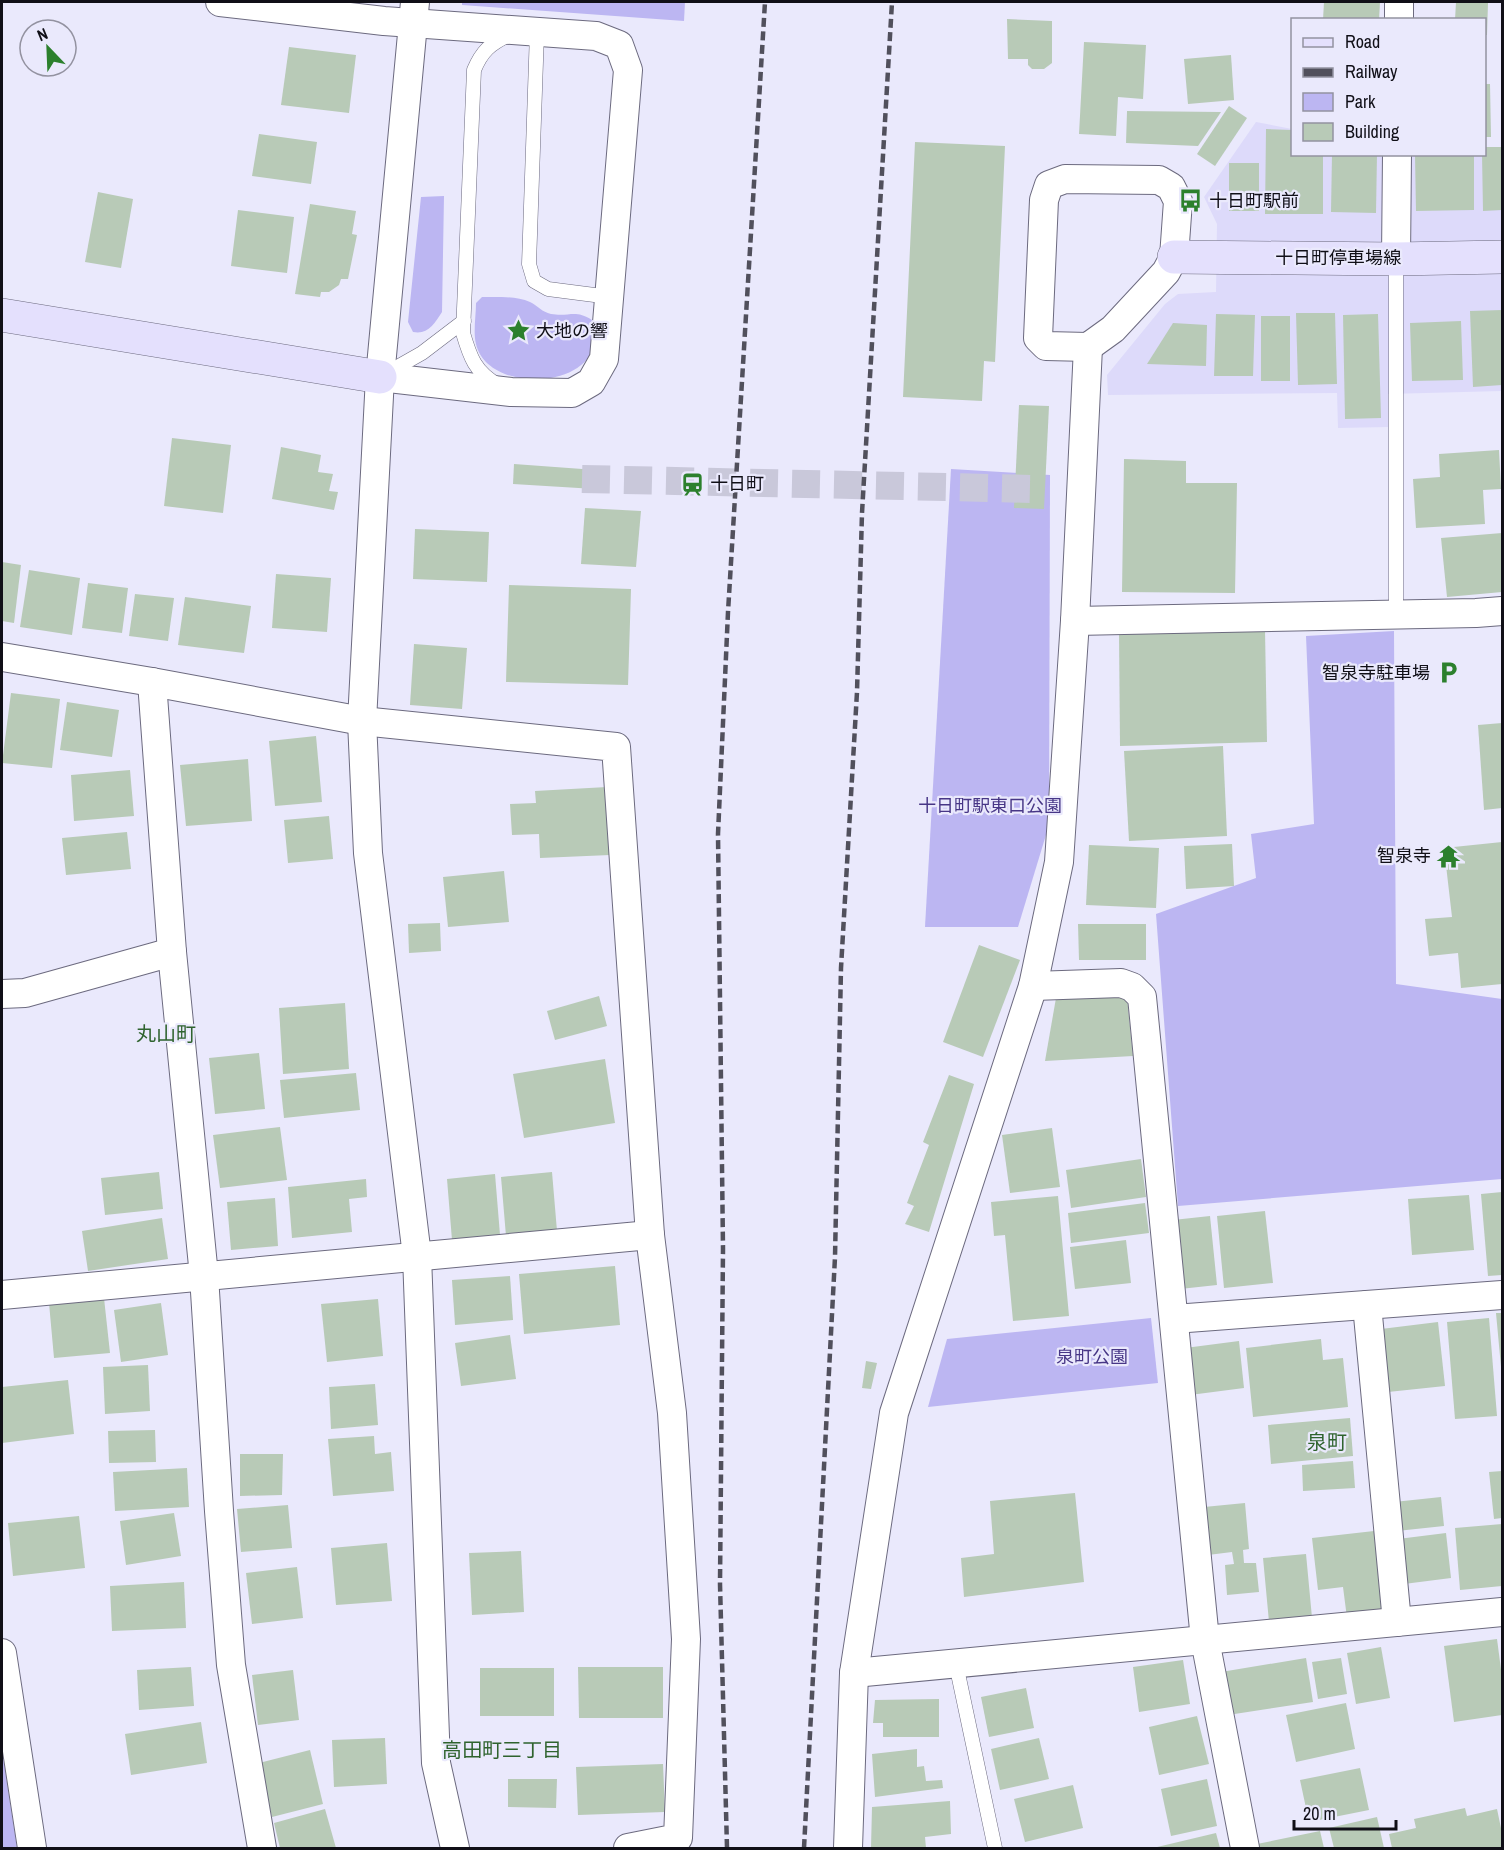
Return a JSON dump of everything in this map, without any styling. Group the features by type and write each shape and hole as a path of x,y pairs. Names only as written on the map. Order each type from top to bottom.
{"street":[{"path":"2,315 380,377 511,392 572,393 591,382 604,359 610,297 628,70 618,45 596,36 526,32 414,13 220,2"},
{"path":"1399,2 1399,18"},
{"path":"414,13 380,377 362,721 368,853 417,1256 436,1763 455,1848"},
{"path":"1396,259 1397,156"},
{"path":"1065,178 1159,180 1171,186 1178,201 1174,257 1166,272 1113,329 1088,346 1046,346 1038,338 1044,200 1049,185 1065,178"},
{"name":"十日町停車場線","path":"1174,257 1396,259 1503,257"},
{"path":"848,1848 854,1673 894,1413 1033,986 1059,862 1075,621 1088,346"},
{"path":"1075,621 1503,611"},
{"path":"2,657 362,721 616,747 650,1235 672,1413 686,1639 678,1838 628,1848"},
{"path":"152,682 172,952 204,1276 231,1665 262,1848"},
{"path":"2,994 25,993 172,952"},
{"path":"1033,986 1120,983 1132,987 1142,997 1205,1640 1245,1848"},
{"path":"2,1295 650,1235"},
{"path":"1174,1319 1503,1295"},
{"path":"1367,1305 1397,1622"},
{"path":"854,1673 1503,1612"},
{"path":"2,1653 32,1848"}],"lane":[{"path":"511,392 487,379 470,357 463,333 474,70 480,55 498,40 526,32 529,264 534,281 548,289 610,297"},
{"path":"1396,259 1396,615"},
{"path":"380,377 422,353 464,321"},
{"path":"956,1664 995,1848"}],"shaded area":[{"path":"1256,122 1291,129 1291,156 1486,156 1486,150 1502,151 1502,391 1388,394 1388,427 1338,428 1337,393 1108,395 1107,375 1165,304 1178,294 1216,292 1217,224 1204,197"}],"green space":[{"path":"462,2 685,2 684,21 462,5"},
{"path":"444,196 442,312 427,330 413,332 408,322 421,197"},
{"path":"482,297 519,299 530,302 551,314 577,314 592,320 594,344 587,359 574,370 556,377 536,379 516,377 498,371 484,360 476,344 476,303"},
{"name":"十日町駅東口公園","path":"951,469 1050,475 1049,825 1018,927 925,927"},
{"path":"1394,631 1396,984 1502,999 1502,1179 1178,1206 1156,914 1256,878 1251,834 1314,824 1306,636"},
{"name":"泉町公園","path":"1151,1318 1158,1383 928,1407 947,1339"},
{"path":"2,1750 17,1848 2,1848"}],"building":[{"path":"1324,2 1380,2 1379,18 1323,18"},
{"path":"1456,2 1488,3 1487,35 1486,18 1455,18"},
{"path":"1007,19 1052,21 1052,63 1044,69 1032,69 1028,65 1028,59 1008,59"},
{"path":"1084,42 1146,45 1143,99 1118,97 1116,136 1079,134"},
{"path":"289,47 356,55 349,113 281,105"},
{"path":"1231,55 1234,100 1188,104 1184,59"},
{"path":"1486,84 1490,84 1491,137 1486,137"},
{"path":"1229,106 1247,118 1215,166 1197,154"},
{"path":"1127,111 1221,112 1198,146 1126,143"},
{"path":"1266,129 1291,130 1291,156 1323,156 1323,214 1265,214"},
{"path":"259,134 317,142 311,184 252,176"},
{"path":"915,142 1005,146 995,362 984,361 982,401 903,397"},
{"path":"1486,147 1502,147 1502,210 1483,211 1482,156 1486,156"},
{"path":"1332,156 1377,156 1376,213 1331,212"},
{"path":"1415,156 1474,156 1474,210 1416,211"},
{"path":"1229,163 1259,163 1259,211 1229,211"},
{"path":"98,192 133,199 121,268 85,262"},
{"path":"310,204 356,211 352,234 357,235 348,279 341,279 339,285 329,292 321,292 320,297 295,294"},
{"path":"238,210 294,217 287,273 231,266"},
{"path":"1502,310 1502,385 1473,387 1470,311"},
{"path":"1296,313 1335,313 1337,384 1298,385"},
{"path":"1216,314 1255,315 1253,376 1214,376"},
{"path":"1378,314 1381,418 1345,419 1343,315"},
{"path":"1261,316 1290,316 1290,381 1261,381"},
{"path":"1461,321 1463,380 1412,381 1410,323"},
{"path":"1173,323 1207,325 1206,366 1147,364"},
{"path":"1019,405 1049,406 1044,509 1014,508"},
{"path":"172,438 231,445 223,513 164,506"},
{"path":"281,447 321,455 318,472 333,474 329,491 338,492 334,510 272,499"},
{"path":"1499,450 1501,489 1483,490 1485,524 1416,528 1413,479 1440,477 1439,454"},
{"path":"1124,459 1186,461 1186,483 1237,483 1235,593 1122,592"},
{"path":"514,464 596,470 595,489 513,484"},
{"path":"585,508 641,511 636,567 581,564"},
{"path":"415,529 489,532 487,582 413,579"},
{"path":"1502,533 1502,592 1447,597 1441,538"},
{"path":"2,562 21,565 14,623 2,621"},
{"path":"29,570 80,578 72,635 20,627"},
{"path":"276,574 331,578 327,632 272,628"},
{"path":"88,583 128,588 122,633 82,628"},
{"path":"509,585 631,589 628,685 506,682"},
{"path":"135,594 174,598 168,641 129,636"},
{"path":"185,597 251,606 244,653 178,645"},
{"path":"1265,630 1267,742 1120,746 1119,633"},
{"path":"414,644 467,648 462,709 410,705"},
{"path":"11,693 60,699 52,768 2,763"},
{"path":"67,702 119,710 112,757 60,750"},
{"path":"1502,723 1502,808 1484,810 1478,725"},
{"path":"316,736 322,802 275,806 269,741"},
{"path":"1223,746 1227,836 1129,841 1124,751"},
{"path":"248,759 252,821 186,826 180,765"},
{"path":"130,770 134,816 74,821 71,775"},
{"path":"607,787 610,855 540,858 539,834 512,835 510,804 536,803 535,791"},
{"path":"329,816 333,859 288,863 284,820"},
{"path":"127,832 131,869 66,875 62,838"},
{"path":"1502,842 1502,984 1461,988 1458,953 1429,956 1425,919 1452,917 1444,848"},
{"path":"1232,844 1234,886 1186,889 1184,846"},
{"path":"1089,845 1159,848 1156,908 1086,905"},
{"path":"504,871 509,922 448,927 443,877"},
{"path":"440,923 441,951 409,953 408,924"},
{"path":"1078,924 1146,924 1146,960 1079,960"},
{"path":"979,945 1020,960 983,1057 943,1042"},
{"path":"599,996 607,1026 555,1040 547,1011"},
{"path":"1127,997 1133,1056 1045,1061 1056,998"},
{"path":"345,1003 349,1069 283,1074 279,1008"},
{"path":"259,1053 265,1109 215,1114 209,1058"},
{"path":"605,1059 615,1123 524,1138 513,1074"},
{"path":"356,1073 360,1110 284,1118 280,1080"},
{"path":"949,1075 974,1084 929,1232 905,1224 914,1206 907,1203 929,1145 923,1142"},
{"path":"280,1127 287,1180 220,1188 213,1135"},
{"path":"1052,1128 1060,1187 1010,1193 1002,1135"},
{"path":"1141,1159 1146,1197 1071,1208 1066,1170"},
{"path":"159,1172 163,1209 105,1215 101,1178"},
{"path":"552,1172 557,1231 506,1236 501,1177"},
{"path":"495,1174 500,1235 452,1240 447,1179"},
{"path":"366,1179 367,1197 349,1199 352,1232 292,1238 288,1187"},
{"path":"1502,1192 1502,1275 1488,1276 1481,1194"},
{"path":"1469,1195 1474,1250 1412,1255 1408,1199"},
{"path":"1058,1196 1069,1316 1013,1321 1005,1235 994,1236 991,1202"},
{"path":"275,1198 278,1246 231,1250 227,1202"},
{"path":"1145,1203 1149,1233 1071,1243 1068,1213"},
{"path":"1265,1211 1273,1283 1224,1288 1217,1216"},
{"path":"1210,1216 1217,1285 1180,1289 1173,1220"},
{"path":"162,1218 168,1259 88,1271 82,1231"},
{"path":"1126,1240 1131,1283 1075,1289 1070,1247"},
{"path":"615,1266 620,1325 524,1334 519,1274"},
{"path":"510,1276 513,1320 455,1325 452,1280"},
{"path":"104,1298 110,1353 54,1358 49,1303"},
{"path":"378,1299 383,1356 327,1362 321,1304"},
{"path":"161,1303 168,1355 121,1362 114,1310"},
{"path":"1496,1313 1502,1313 1502,1367 1501,1367"},
{"path":"1489,1318 1497,1416 1455,1419 1447,1322"},
{"path":"1438,1322 1445,1386 1388,1392 1381,1329"},
{"path":"510,1335 516,1379 461,1386 455,1343"},
{"path":"1321,1339 1323,1360 1343,1358 1348,1407 1253,1417 1246,1348"},
{"path":"1239,1341 1244,1388 1190,1395 1185,1348"},
{"path":"866,1361 877,1363 871,1389 862,1388"},
{"path":"148,1365 150,1411 105,1414 103,1367"},
{"path":"68,1380 74,1434 2,1443 2,1387"},
{"path":"375,1384 378,1425 331,1429 329,1387"},
{"path":"1350,1418 1353,1456 1271,1464 1268,1425"},
{"path":"155,1430 156,1462 109,1463 108,1431"},
{"path":"374,1436 375,1454 391,1452 394,1491 333,1496 328,1439"},
{"path":"240,1454 283,1454 282,1495 240,1496"},
{"path":"1353,1461 1355,1488 1303,1491 1302,1465"},
{"path":"187,1468 189,1507 115,1511 113,1472"},
{"path":"1502,1471 1502,1518 1494,1519 1489,1472"},
{"path":"1075,1493 1084,1582 964,1597 961,1558 994,1554 990,1501"},
{"path":"1441,1497 1444,1526 1397,1531 1394,1502"},
{"path":"1245,1503 1249,1549 1243,1550 1244,1563 1256,1563 1259,1592 1227,1595 1225,1565 1234,1564 1232,1552 1208,1555 1204,1507"},
{"path":"288,1505 292,1548 241,1552 237,1509"},
{"path":"174,1513 181,1556 126,1565 120,1521"},
{"path":"79,1516 85,1568 13,1576 8,1523"},
{"path":"1502,1524 1502,1586 1460,1590 1455,1528"},
{"path":"1374,1531 1384,1614 1347,1618 1343,1587 1318,1590 1312,1538"},
{"path":"1446,1533 1451,1578 1404,1584 1398,1539"},
{"path":"387,1543 392,1601 336,1605 331,1548"},
{"path":"521,1551 524,1612 472,1615 469,1553"},
{"path":"1306,1554 1312,1618 1269,1622 1263,1558"},
{"path":"297,1567 303,1618 252,1624 246,1573"},
{"path":"184,1582 186,1628 112,1631 110,1586"},
{"path":"1497,1639 1502,1677 1502,1715 1454,1722 1444,1646"},
{"path":"1381,1647 1390,1698 1356,1704 1347,1653"},
{"path":"1306,1658 1313,1702 1228,1715 1221,1672"},
{"path":"1341,1658 1347,1694 1318,1699 1312,1662"},
{"path":"1183,1660 1190,1704 1139,1712 1133,1667"},
{"path":"191,1667 194,1706 139,1710 137,1670"},
{"path":"578,1667 663,1667 663,1718 579,1718"},
{"path":"480,1668 554,1668 554,1716 480,1716"},
{"path":"293,1670 299,1720 258,1725 252,1675"},
{"path":"1026,1688 1034,1728 989,1737 981,1697"},
{"path":"939,1699 939,1737 883,1737 883,1723 873,1723 875,1700"},
{"path":"1346,1703 1355,1749 1296,1762 1286,1715"},
{"path":"1197,1716 1209,1764 1159,1775 1149,1727"},
{"path":"201,1722 207,1763 131,1775 125,1734"},
{"path":"385,1738 387,1784 334,1787 332,1740"},
{"path":"1039,1738 1049,1779 1000,1790 991,1749"},
{"path":"917,1749 917,1767 924,1766 926,1781 942,1780 943,1788 875,1797 872,1754"},
{"path":"310,1750 323,1804 272,1817 259,1763"},
{"path":"663,1764 665,1812 578,1815 576,1767"},
{"path":"1360,1768 1369,1810 1309,1822 1300,1780"},
{"path":"508,1779 557,1779 556,1808 508,1807"},
{"path":"1207,1779 1217,1826 1171,1836 1161,1789"},
{"path":"1073,1785 1083,1828 1025,1842 1014,1799"},
{"path":"950,1801 951,1834 925,1837 926,1848 871,1848 872,1807"},
{"path":"1465,1808 1467,1816 1497,1809 1502,1833 1502,1848 1392,1848 1389,1834 1416,1828 1414,1819"},
{"path":"325,1809 336,1848 280,1848 274,1823"},
{"path":"1377,1817 1384,1848 1334,1848 1329,1828"},
{"path":"1320,1831 1324,1848 1258,1848 1257,1844"},
{"path":"1216,1833 1220,1848 1153,1848"}],"tunnel":[{"path":"582,479 1035,489"}],"railway":[{"path":"727,1848 720,1584 723,1249 718,834 728,612 765,2"},
{"path":"804,1848 835,1257 841,968 857,692 862,513 892,2"}],"place":[{"name":"十日町駅前","path":"1191,201"},
{"name":"大地の響","path":"518,331"},
{"name":"十日町","path":"692,484"},
{"name":"智泉寺駐車場","path":"1448,673"},
{"name":"智泉寺","path":"1449,856"}],"district":[{"name":"丸山町","path":"166,1034"},
{"name":"泉町","path":"1327,1442"},
{"name":"高田町三丁目","path":"502,1750"}]}
